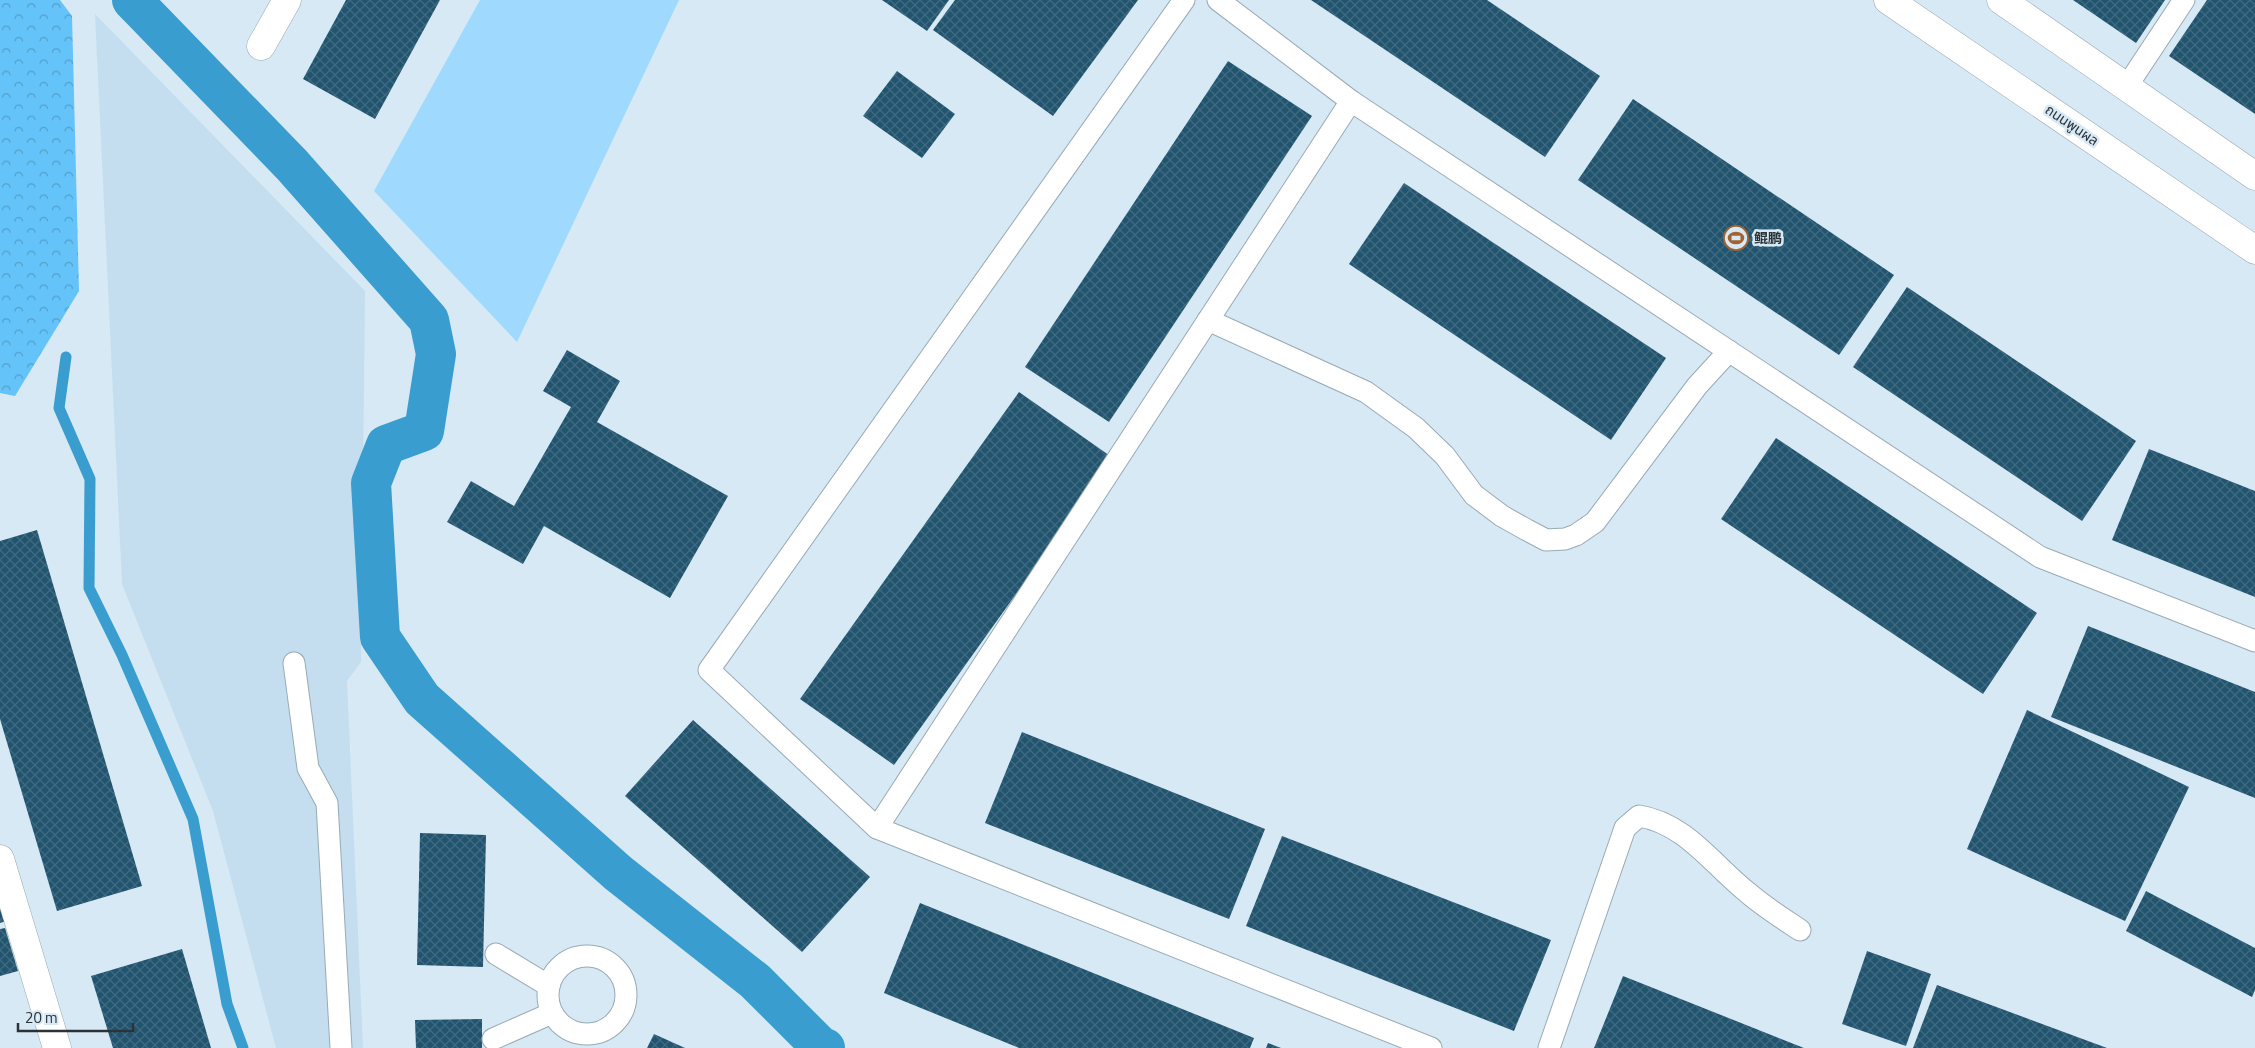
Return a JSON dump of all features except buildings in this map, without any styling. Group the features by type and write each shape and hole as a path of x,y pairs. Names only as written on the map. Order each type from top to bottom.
{"main road":[{"path":"261,46 287,0"},
{"name":"ถนนพูนผล","path":"1888,0 2255,250"},
{"path":"2001,0 2255,176"},
{"path":"0,859 57,1048"}],"lane":[{"path":"1184,0 709,670 877,828 1430,1048"},
{"path":"1218,0 1351,101 2040,557 2255,641"},
{"path":"2127,86 2184,0"},
{"path":"877,828 1351,101"},
{"path":"1208,320 1366,392 1416,428 1445,456 1474,495 1502,516 1546,540 1565,539 1576,535 1595,522 1697,386 1729,351"},
{"path":"294,663 308,768 327,803 341,1048"},
{"path":"1549,1048 1625,828 1639,816 1649,818 1683,834 1746,892 1800,930"},
{"path":"496,954 549,986"},
{"path":"580,957 595,957 606,961 617,970 624,983 626,992 625,1006 618,1019 595,1041 583,1034 571,1039 552,1012 548,999 549,986 554,974 564,964 580,957"},
{"path":"493,1039 552,1012"}],"shaded area":[{"path":"480,0 679,0 517,342 374,191"},
{"path":"95,14 365,291 361,662 347,681 363,1048 276,1048 213,811 122,584"}],"green space":[{"path":"0,0 60,0 72,16 79,291 15,396 0,393"}],"waterway":[{"path":"132,0 292,165 429,320 436,354 424,431 386,445 371,483 380,637 422,699 618,873 755,981 820,1046 825,1048"},
{"path":"66,357 59,408 90,479 89,588 122,655 193,819 227,1004 243,1048"}],"place":[{"name":"鲲鹏","path":"1736,238"}]}
